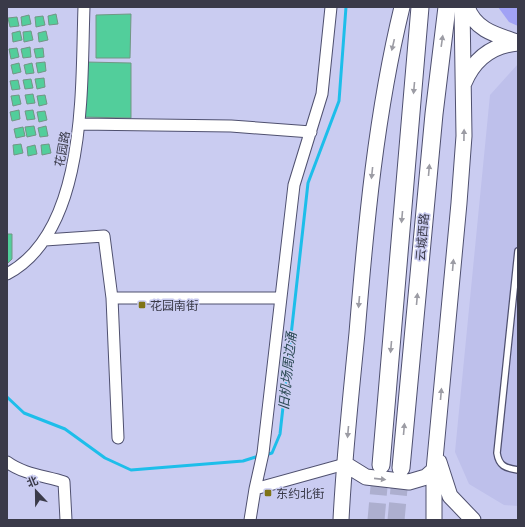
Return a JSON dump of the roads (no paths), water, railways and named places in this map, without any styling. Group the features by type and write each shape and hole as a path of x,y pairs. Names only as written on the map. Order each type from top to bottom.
{"main road":[{"path":"341,520 374,149 387,71 402,7"},
{"name":"云城西路","path":"381,465 420,7"},
{"name":"云城西路","path":"401,468 434,114 447,7"},
{"path":"434,520 434,470 464,136 462,7"},
{"path":"467,7 470,15 478,26 498,36 518,43"},
{"path":"463,85 472,66 479,58 498,46 518,43"},
{"path":"436,447 450,496 473,520"},
{"path":"345,464 366,477 409,482 426,477 434,470"}],"street":[{"name":"花园路","path":"7,274 31,257 45,240 56,219 69,179 79,124 84,7"},
{"path":"250,520 258,473 264,453 294,185 312,132 322,94 330,7"},
{"path":"79,124 230,126 312,132"},
{"path":"45,240 104,236 112,298 118,438"},
{"path":"112,298 281,298"},
{"path":"7,462 24,472 42,475 64,482 66,520"},
{"path":"255,489 345,464"}],"lane":[{"path":"518,251 497,453 498,462 506,468 518,470"}],"waterway":[{"name":"旧机场周边涌","path":"265,455 272,453 280,434 308,183 339,101 346,7"},
{"name":"旧机场周边涌","path":"7,397 24,413 65,429 105,458 131,470 243,461 259,456"}],"tunnel":[{"path":"376,520 381,465"},
{"path":"396,520 401,468"}],"place":[{"name":"花园南街","path":"142,305"},
{"name":"东约北街","path":"268,493"}]}
